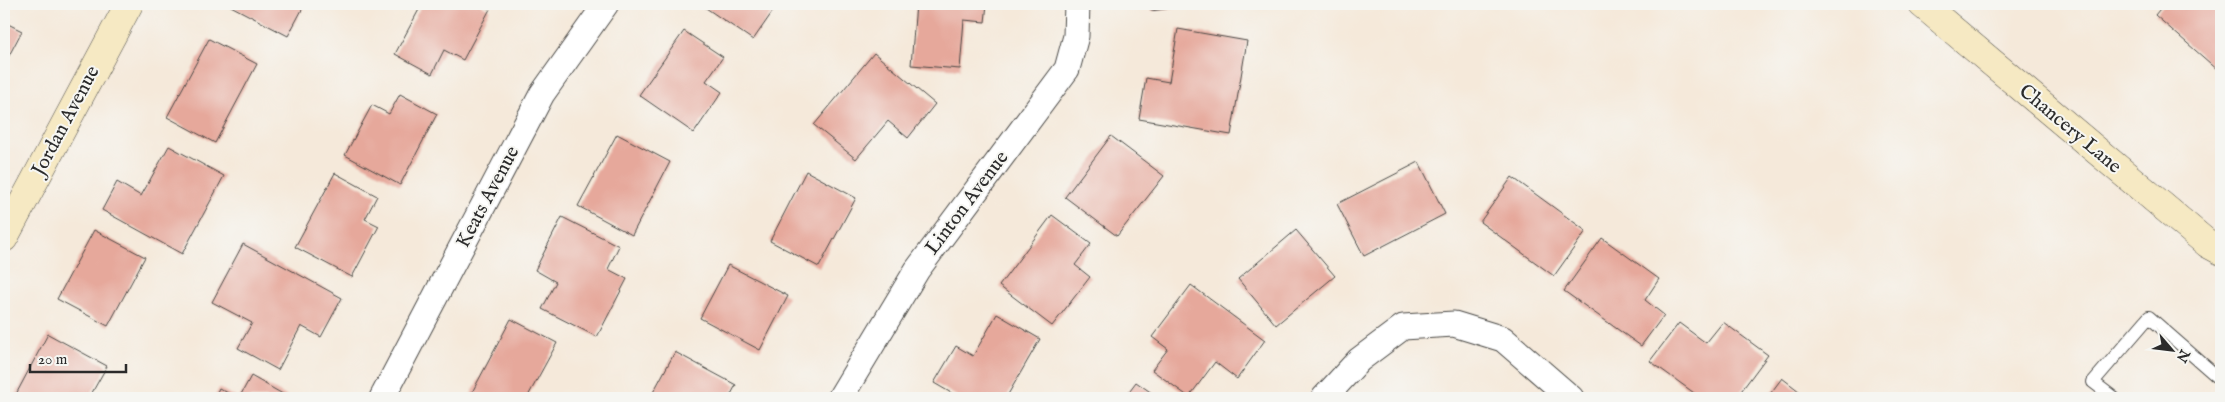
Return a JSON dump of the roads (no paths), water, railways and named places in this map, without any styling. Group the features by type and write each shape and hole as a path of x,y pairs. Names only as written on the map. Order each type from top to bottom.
{"street":[{"name":"Jordan Avenue","path":"4,238 129,4"},
{"name":"Keats Avenue","path":"382,398 542,94 606,4"},
{"name":"Linton Avenue","path":"840,398 916,270 1067,69 1076,36 1077,4"},
{"name":"Chancery Lane","path":"1922,4 2200,238 2221,251"},
{"path":"1324,398 1359,360 1403,327 1454,324 1503,339 1571,398"}],"lane":[{"path":"2114,398 2094,382 2149,318 2221,380"}]}
